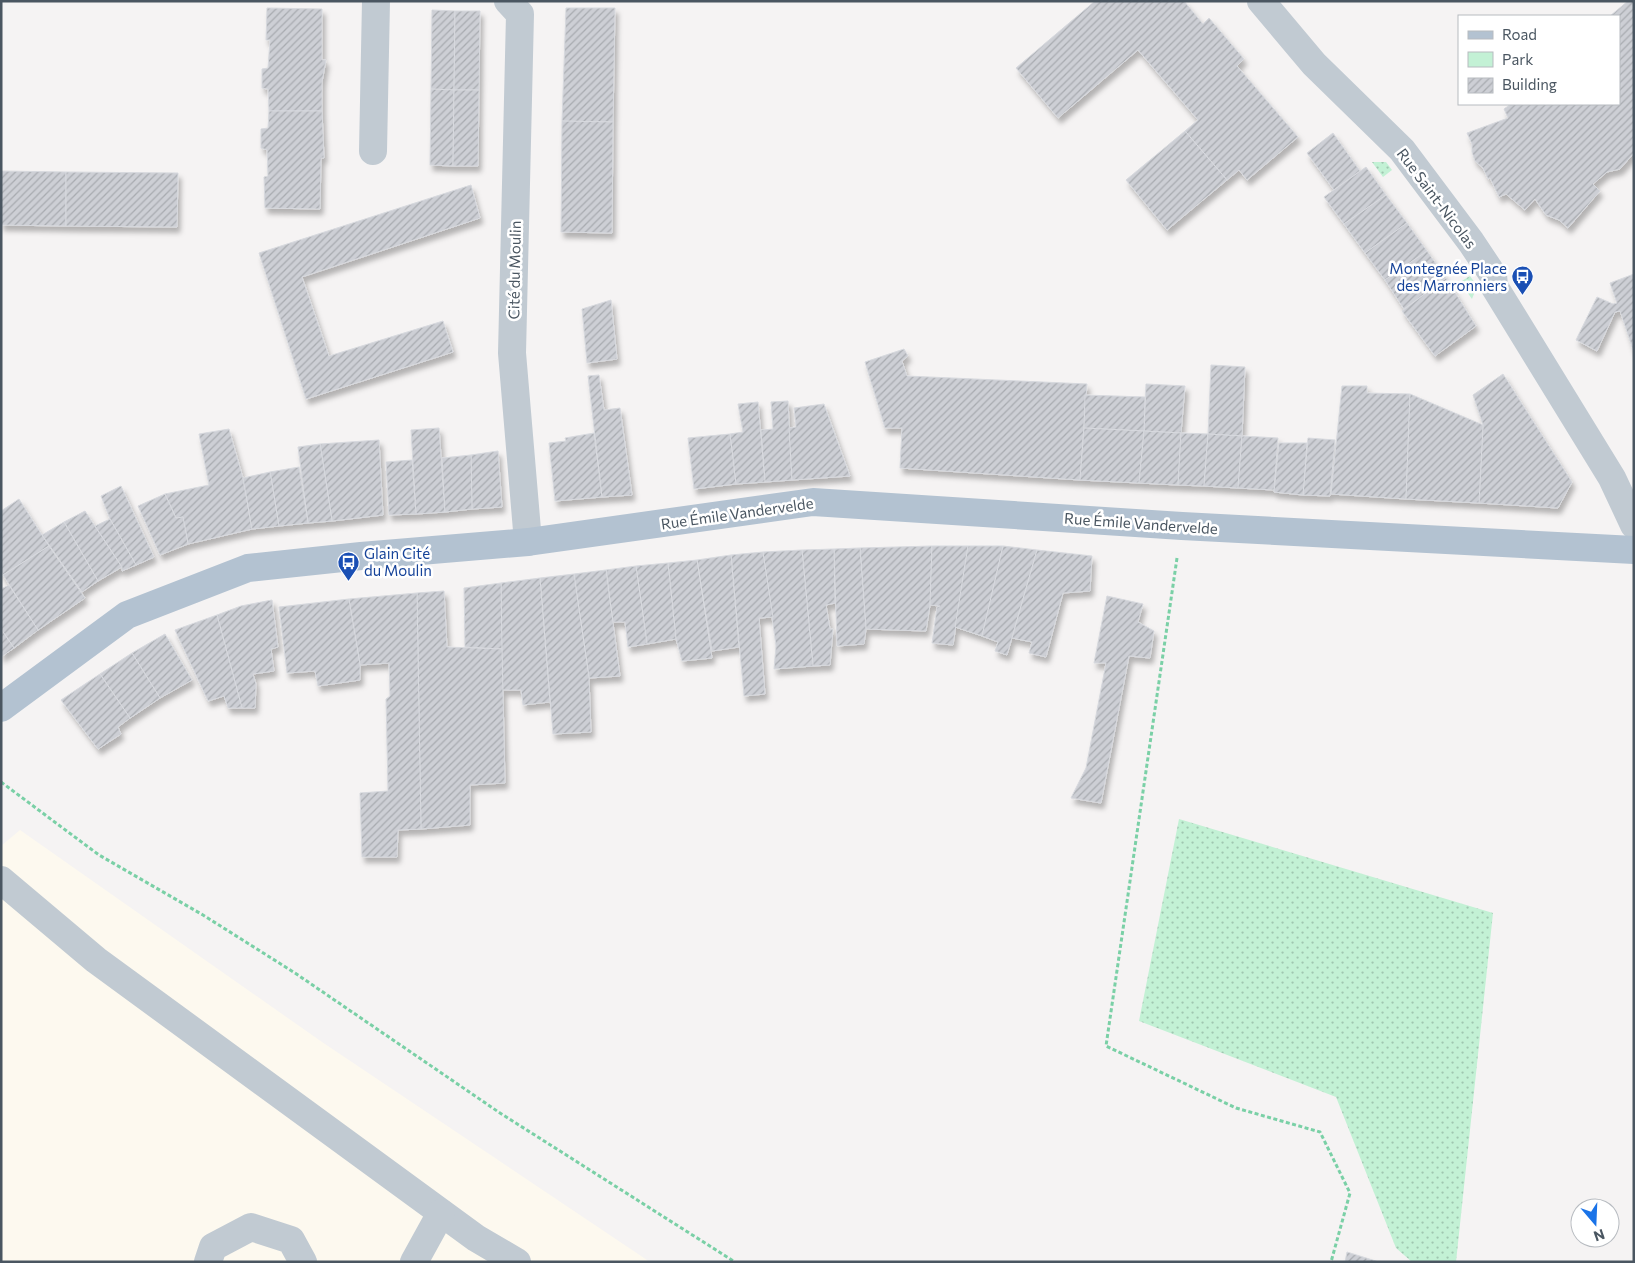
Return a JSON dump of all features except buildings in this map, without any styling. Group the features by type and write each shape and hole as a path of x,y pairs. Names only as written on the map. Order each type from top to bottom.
{"main road":[{"name":"Rue Émile Vandervelde","path":"1,708 127,615 248,568 361,556 528,542 813,502 1182,526 1634,550"}],"street":[{"path":"373,151 376,1"},
{"name":"Cité du Moulin","path":"508,1 520,14 512,353 528,542"},
{"name":"Rue Saint-Nicolas","path":"1261,1 1314,64 1402,150 1464,230 1493,275 1494,286 1612,478 1634,525"},
{"path":"1,880 96,960 441,1213 476,1238 517,1262"},
{"path":"414,1262 441,1213"},
{"path":"208,1262 213,1247 250,1227 291,1240 303,1262"}],"path":[{"path":"1182,526 1106,1046 1236,1108 1320,1132 1350,1193 1330,1262"},
{"path":"1,782 99,855 203,915 295,973 500,1113 734,1262"}],"shaded area":[{"path":"20,830 322,1042 650,1262 1,1262 1,846"}],"green space":[{"path":"1372,162 1386,162 1392,170 1383,177"},
{"path":"1470,276 1477,286 1472,299 1460,282"},
{"path":"1179,819 1493,913 1456,1262 1412,1262 1396,1248 1336,1097 1139,1021"}],"place":[{"name":"Montegnée Place des Marronniers","path":"1523,296"},
{"name":"Glain Cité du Moulin","path":"348,581"}]}
